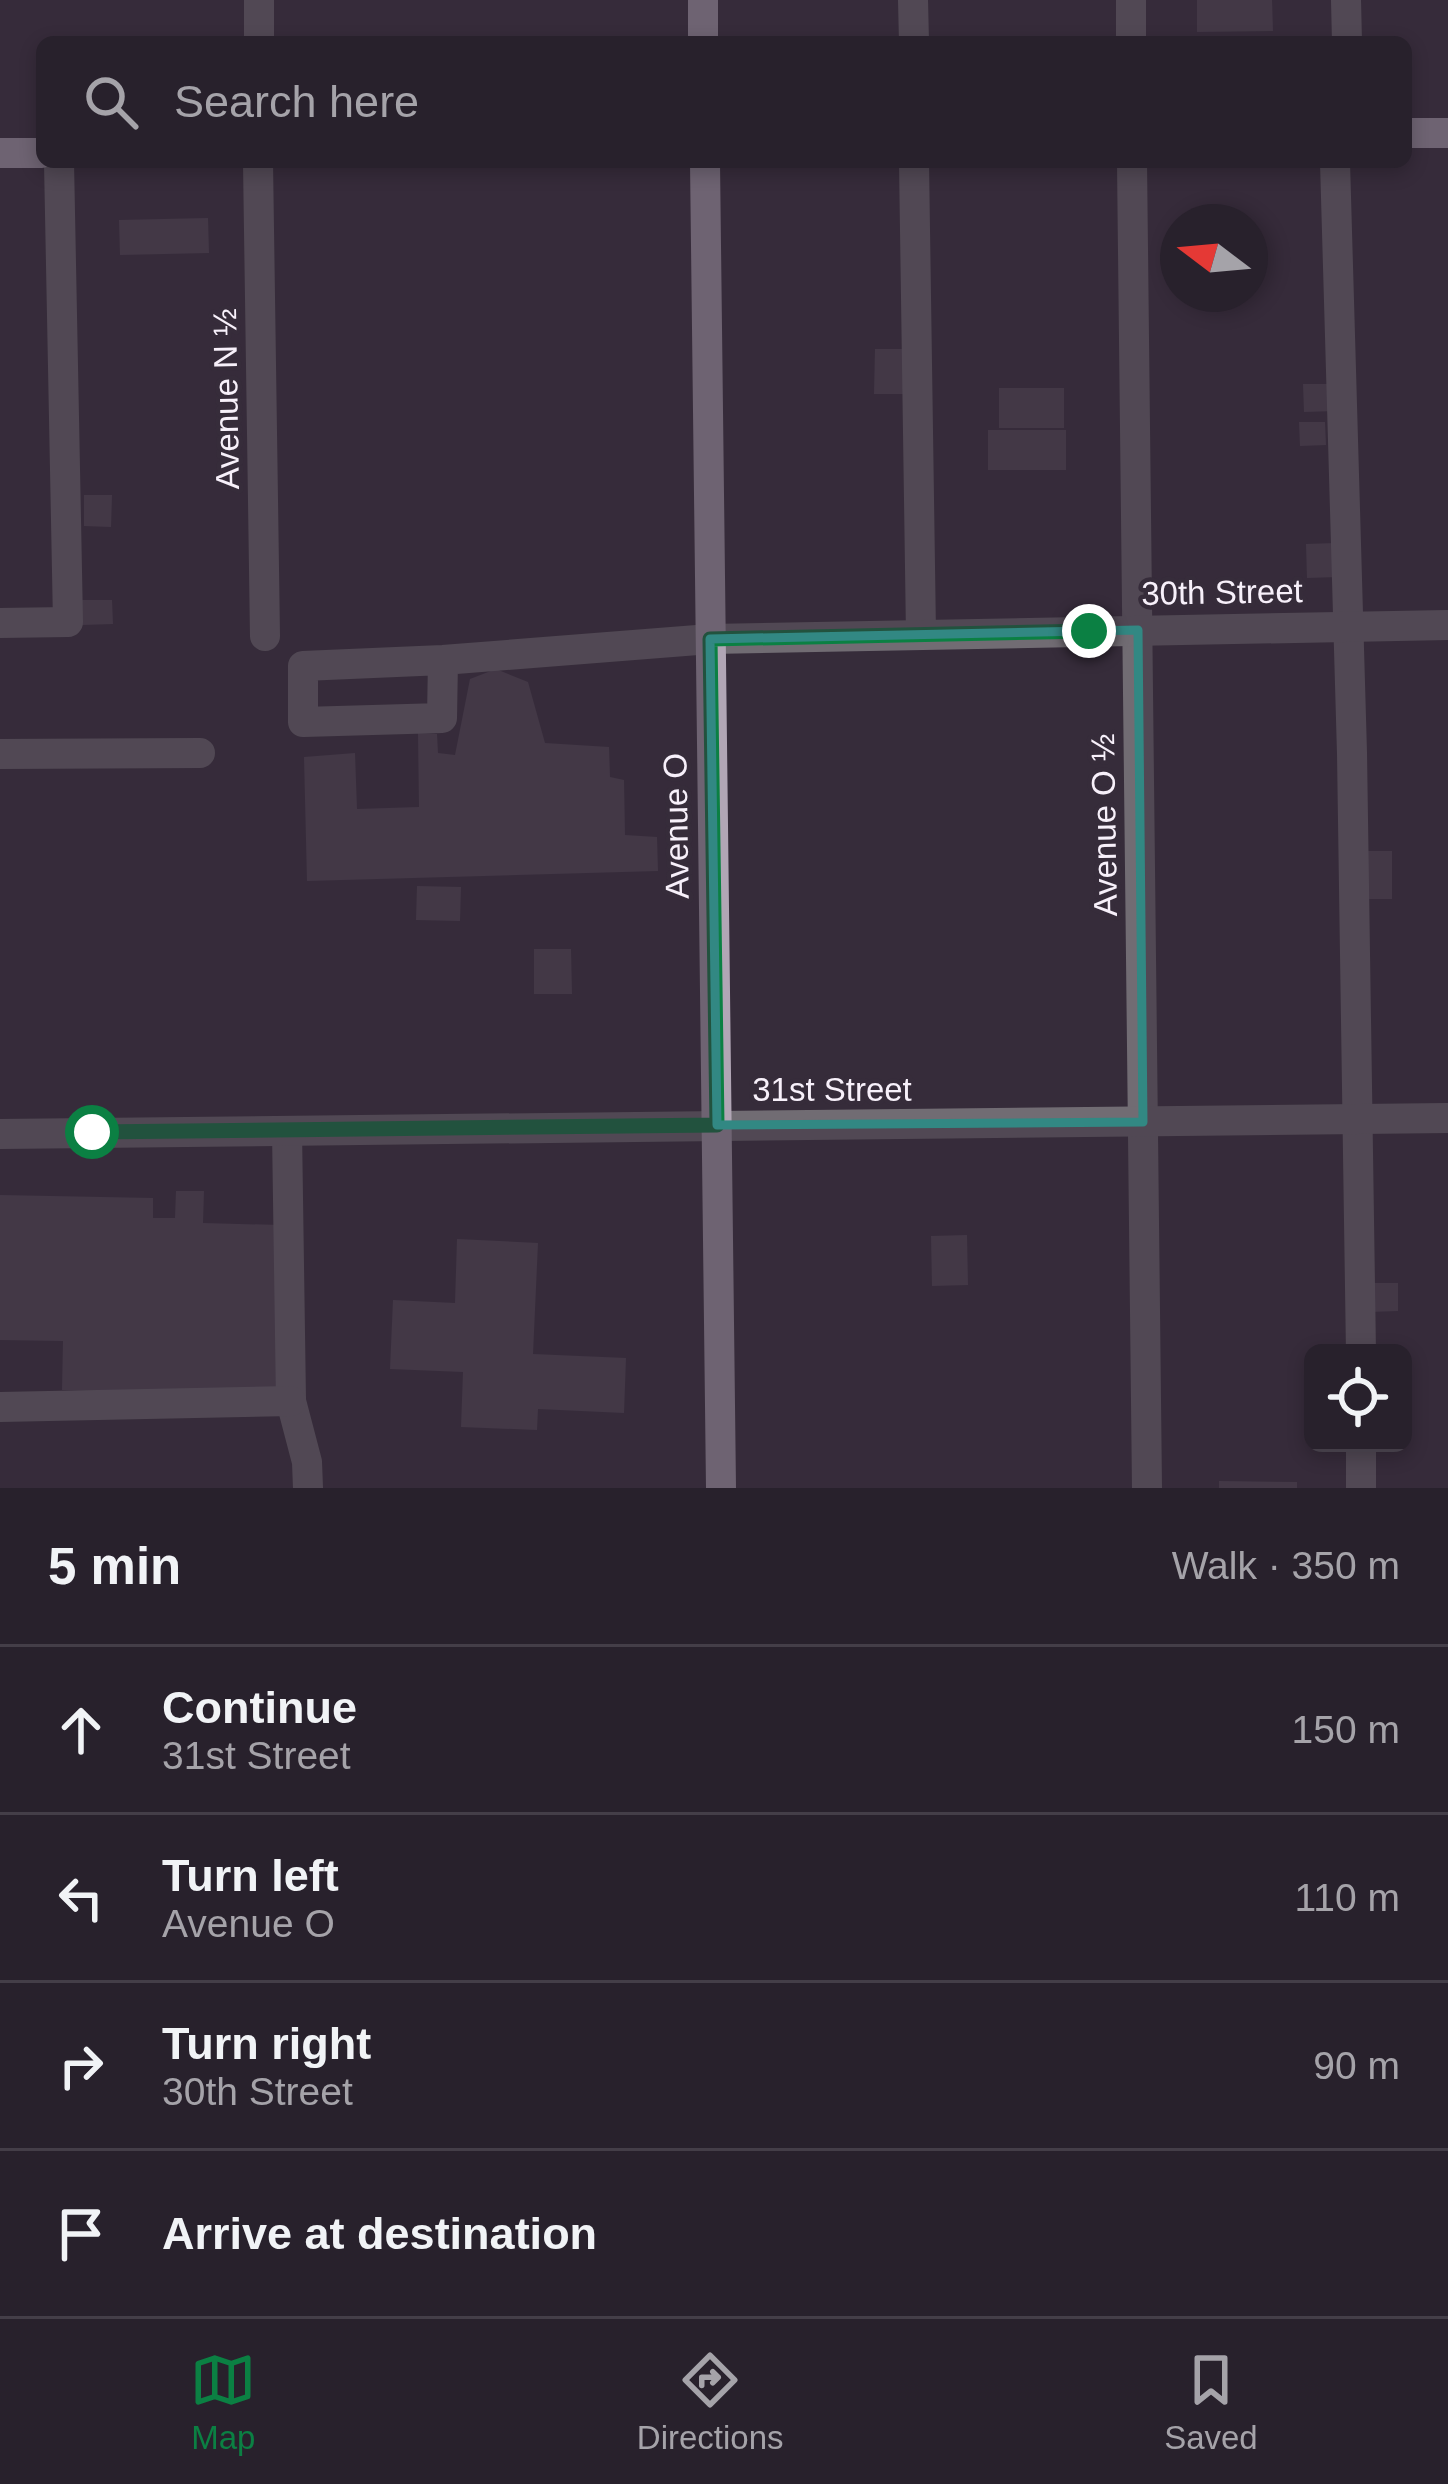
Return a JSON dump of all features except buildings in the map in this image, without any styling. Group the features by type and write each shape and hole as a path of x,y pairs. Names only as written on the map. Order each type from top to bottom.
{"main road":[{"path":"703,0 703,36"},
{"path":"1412,133 1448,133"},
{"path":"0,153 36,153"},
{"name":"Avenue O","path":"705,168 721,1488"}],"street":[{"path":"259,0 259,36"},
{"path":"914,0 914,36"},
{"path":"1131,0 1131,36"},
{"path":"1346,0 1347,36"},
{"path":"0,623 68,622 58,168"},
{"name":"Avenue N ½","path":"258,168 265,636"},
{"path":"914,168 921,634"},
{"name":"Avenue O ½","path":"1132,168 1148,1488"},
{"path":"1335,168 1361,1344"},
{"name":"30th Street","path":"443,660 442,718 302,722 303,666 710,639 1448,625"},
{"path":"0,754 200,753"},
{"name":"31st Street","path":"0,1134 1448,1118"},
{"path":"286,1131 291,1401 307,1462 308,1488"},
{"path":"0,1407 291,1401"},
{"path":"1361,1452 1361,1488"}],"highlighted area":[{"path":"1138,630 1143,1122 717,1125 710,639"}],"route":[{"path":"92,1132 717,1125 710,639 1089,631"}]}
